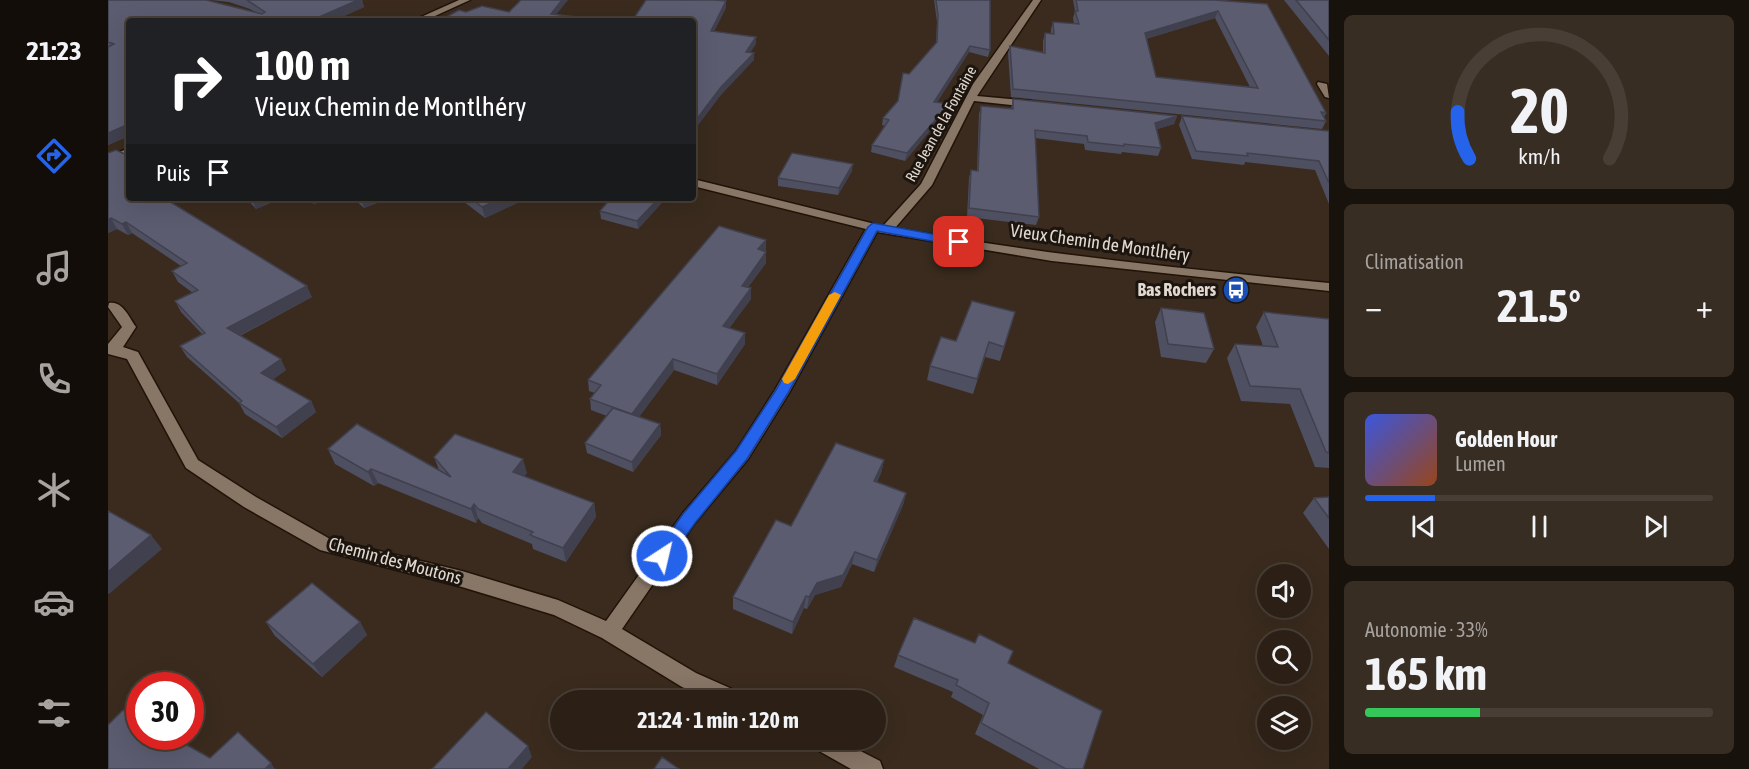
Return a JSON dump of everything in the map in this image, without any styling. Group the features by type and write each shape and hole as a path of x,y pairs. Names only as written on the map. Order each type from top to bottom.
{"street":[{"path":"423,18 466,0"},
{"name":"Rue Jean de la Fontaine","path":"609,632 689,518 742,455 880,228 908,208 926,185 978,84 1037,0"},
{"path":"1322,84 1329,95"},
{"path":"971,98 1043,105"},
{"path":"108,161 126,152"},
{"name":"Vieux Chemin de Montlhéry","path":"696,183 880,228 959,242 1193,274 1329,287"},
{"name":"Chemin des Moutons","path":"114,306 129,327 111,349 133,356 192,464 326,545 462,579 558,608 609,632 689,680 712,690"},
{"path":"837,750 872,769"}],"building":[{"path":"108,0 206,0 262,14 265,12 247,0 358,0 317,18 126,18 126,125 108,133 108,47 114,44 108,42"},
{"path":"521,0 562,0 551,14 586,18 444,18 459,10 466,12 482,6 509,12"},
{"path":"646,0 726,1 711,31 756,37 746,52 754,53 721,87 696,120 696,18 634,18"},
{"path":"936,0 990,0 990,50 970,46 934,102 949,104 907,153 872,145 889,120 883,118 898,101 903,73 909,74 937,42"},
{"path":"1076,0 1214,0 1267,4 1326,113 1321,112 1326,121 1013,89 1010,46 1045,53 1045,33 1054,34 1053,22 1079,24 1075,11 1078,11","holes":["1218,11 1258,88 1156,77 1145,33"]},
{"path":"1296,0 1329,0 1329,40"},
{"path":"1013,99 1177,116 1155,123 1161,148 1088,142 1087,136 1035,130 1039,217 969,208 971,170 978,171 981,106 1013,109"},
{"path":"1182,116 1329,131 1329,183 1319,161 1247,153 1248,156 1196,151"},
{"path":"116,150 126,155 126,201 169,201 307,286 227,328 281,359 261,373 311,401 276,427 239,403 242,401 180,346 205,333 175,301 198,290 172,271 187,263 126,222 122,224 111,218 108,220 108,153"},
{"path":"792,153 853,164 839,188 778,178"},
{"path":"475,201 495,201 482,207"},
{"path":"608,201 656,201 637,221 600,211"},
{"path":"719,226 766,240 758,249 766,252 742,286 751,288 723,326 745,333 717,374 673,359 632,414 590,399 601,385 588,380"},
{"path":"972,301 1015,312 1004,347 989,342 977,379 930,366 941,337 956,341"},
{"path":"1161,308 1204,313 1214,349 1168,344"},
{"path":"1264,312 1329,319 1329,453 1326,452 1300,389 1250,386 1235,344 1278,347"},
{"path":"613,408 660,424 632,462 585,443"},
{"path":"357,424 451,477 434,457 455,434 523,459 513,472 594,503 563,548 530,535 533,532 478,509 474,504 471,509 371,469 368,472 328,449"},
{"path":"836,443 884,460 874,481 906,493 877,560 855,552 843,575 817,583 809,597 806,596 793,622 733,597 776,520 791,526"},
{"path":"1329,497 1329,518 1314,498"},
{"path":"108,511 151,535 108,572"},
{"path":"312,583 360,622 313,664 266,622"},
{"path":"914,618 975,643 979,634 1013,651 1008,663 1102,711 1083,769 1066,769 981,723 989,703 956,685 958,680 898,655"},
{"path":"123,710 126,712 126,750 196,750 210,758 238,732 271,763 265,769 108,769 108,725"},
{"path":"486,712 528,746 508,769 432,769"},
{"path":"662,757 679,769 654,769"}],"slow traffic":[{"path":"788,379 835,295"}],"place":[{"name":"Bas Rochers","path":"1236,290"}],"route":[{"path":"662,556 689,518 742,455 781,393 873,227 959,242"}]}
